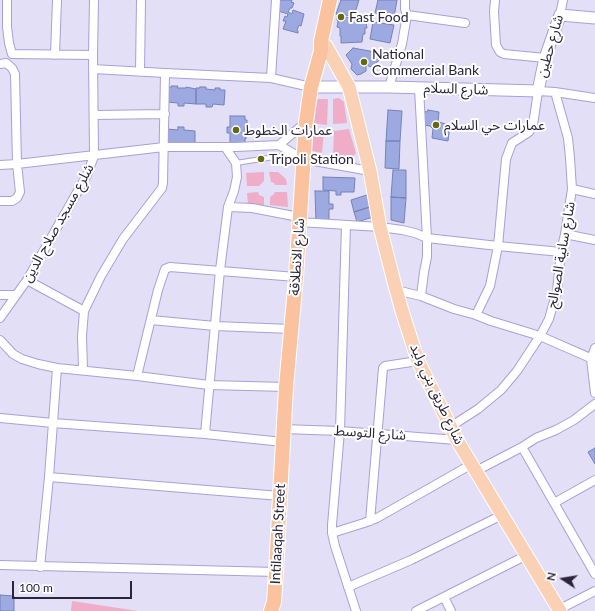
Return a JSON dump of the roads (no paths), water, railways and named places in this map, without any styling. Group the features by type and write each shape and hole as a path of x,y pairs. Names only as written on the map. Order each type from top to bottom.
{"highway":[{"path":"323,48 321,41 330,0"},
{"path":"323,48 329,39 336,0"},
{"name":"شارع الانطلاقة","path":"283,436 296,277 299,220 299,157 311,87 323,48"},
{"name":"Intilaaqah Street","path":"274,608 283,436"}],"main road":[{"name":"شارع طريق بني وليد","path":"323,48 349,86 370,170 380,227 396,290 418,361 457,440 527,555 558,610"}],"street":[{"path":"7,0 7,27 12,54 93,56"},
{"path":"56,55 57,0"},
{"name":"شلرع مسجد صلاح الدين","path":"0,318 27,280 87,175 94,156 94,0"},
{"path":"140,72 141,0"},
{"path":"271,78 276,0"},
{"path":"389,87 402,44 407,15 405,0"},
{"path":"495,0 494,12 496,44 500,52 504,54 545,58"},
{"name":"شارع حطين","path":"538,91 545,58 560,15 563,0"},
{"path":"407,15 465,23"},
{"path":"560,15 595,18"},
{"path":"0,64 6,63 12,68 15,74 17,164 20,192 17,198 12,201 0,201"},
{"path":"93,69 165,74 271,78 311,87"},
{"path":"82,370 84,310 101,276 123,239 162,188 164,173 165,74"},
{"name":"شارع السلام","path":"311,87 349,86 538,91"},
{"path":"419,88 428,257 424,272 421,296"},
{"path":"476,315 490,286 498,246 506,159 512,143 529,132 533,125 538,91 595,98"},
{"name":"شارع سانية الصوالح","path":"450,427 478,409 501,390 517,371 540,336 549,319 557,291 572,189 568,138 555,92"},
{"path":"94,115 165,114"},
{"path":"279,145 306,122"},
{"path":"0,165 94,156 164,147 279,145 299,157 370,170"},
{"path":"205,434 220,270 228,207 237,177 236,163 225,147"},
{"path":"572,189 595,194"},
{"path":"228,207 252,208 299,220 402,230 427,238 562,252"},
{"path":"346,225 340,430 332,534 356,611"},
{"path":"565,234 595,240"},
{"path":"137,376 150,320 165,269 170,267 220,270 296,277"},
{"path":"27,280 84,310"},
{"path":"396,290 421,296 492,322 540,336 593,359"},
{"path":"0,295 16,295"},
{"path":"150,320 215,326 291,329"},
{"path":"0,340 13,354 22,359 57,368 209,385 286,386"},
{"path":"595,348 593,359 595,393"},
{"path":"370,521 383,368 385,366 418,361"},
{"path":"40,567 49,477 57,368"},
{"path":"332,534 370,521 474,468 522,447 536,438 556,430 574,420 595,404"},
{"name":"شارع التوسط","path":"0,418 205,434 283,436 340,430 457,440"},
{"path":"522,447 595,574"},
{"path":"49,477 280,496"},
{"path":"554,503 595,480"},
{"path":"348,587 411,560 502,515"},
{"path":"416,611 527,555"},
{"path":"0,565 276,572"},
{"path":"558,610 595,591"},
{"path":"444,597 451,611"}],"lane":[{"path":"236,163 299,157"}],"place":[{"name":"Fast Food","path":"341,17"},
{"name":"National Commercial Bank","path":"364,62"},
{"name":"عمارات حي السلام","path":"436,125"},
{"name":"عمارات الخطوط","path":"236,130"},
{"name":"Tripoli Station","path":"261,159"}]}
